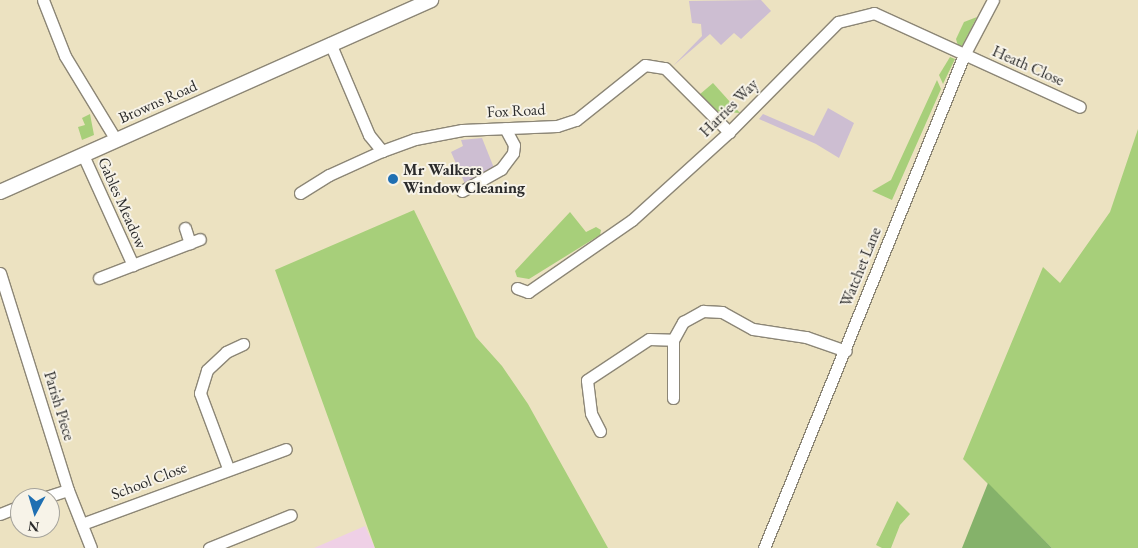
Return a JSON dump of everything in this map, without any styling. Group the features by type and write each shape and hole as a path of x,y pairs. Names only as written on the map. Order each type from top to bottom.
{"street":[{"path":"43,0 65,56 116,140"},
{"name":"Watchet Lane","path":"764,548 846,351 964,55 993,0"},
{"name":"Browns Road","path":"0,192 427,1"},
{"name":"Harries Way","path":"523,294 632,220 729,132 838,22 874,13 964,55"},
{"path":"330,43 369,135 382,151"},
{"name":"Heath Close","path":"964,55 1080,107"},
{"name":"Fox Road","path":"300,193 329,174 415,138 462,130 556,126 576,120 645,65 665,68 729,132"},
{"path":"462,191 501,169 513,153 514,144 505,128"},
{"name":"Gables Meadow","path":"82,155 132,265"},
{"name":"Gables Meadow","path":"99,278 195,241 186,228"},
{"name":"Parish Piece","path":"0,274 68,490 90,548"},
{"path":"673,398 673,340 683,322 703,311 722,312 753,329 806,337 846,351"},
{"path":"600,431 591,413 587,380 649,339 673,340"},
{"path":"228,468 200,393 207,370 226,352 243,344"},
{"name":"School Close","path":"82,524 228,468 286,449"},
{"path":"60,493 68,490"},
{"path":"209,548 290,515"}],"shaded area":[{"path":"761,0 771,11 741,39 734,33 721,45 710,34 673,66 702,36 701,24 692,23 689,1"},
{"path":"828,108 854,123 839,158 816,144 759,119 763,114 814,136"},
{"path":"482,138 494,168 465,184 451,152 463,146 461,140"},
{"path":"365,526 375,548 314,548"}],"green space":[{"path":"977,17 962,46 958,46 956,39 964,22"},
{"path":"950,57 955,59 943,84 939,75"},
{"path":"937,80 941,89 892,200 872,191 891,180"},
{"path":"713,83 740,113 713,111 699,95"},
{"path":"90,114 94,135 82,140 78,127 85,125 82,118"},
{"path":"1138,129 1138,548 1052,548 963,459 1043,267 1060,283 1110,212"},
{"path":"414,210 476,337 502,366 528,404 608,548 375,548 275,270"},
{"path":"570,212 586,232 596,227 601,230 600,235 529,279 517,277 515,271"},
{"path":"988,483 1052,548 962,548"},
{"path":"897,501 910,514 900,525 891,548 882,548 876,545"}],"place":[{"name":"Mr Walkers Window Cleaning","path":"393,179"}]}
